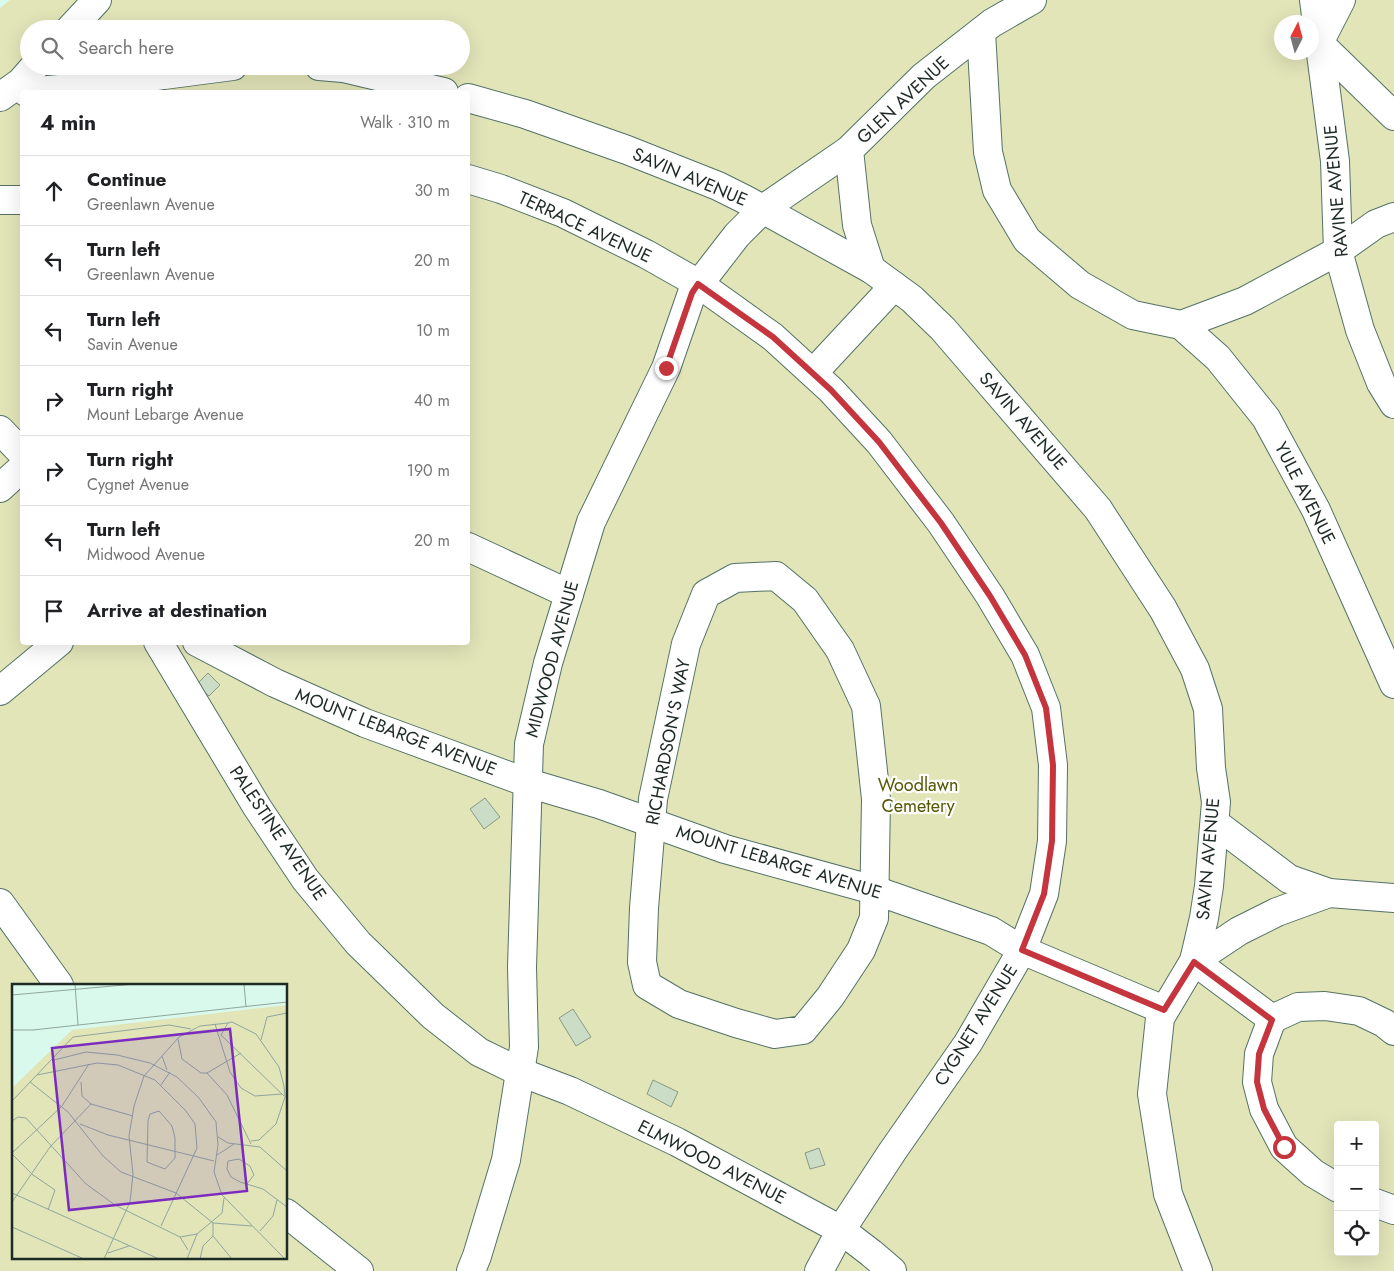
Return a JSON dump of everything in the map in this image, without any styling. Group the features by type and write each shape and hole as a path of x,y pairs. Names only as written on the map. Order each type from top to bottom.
{"lane":[{"path":"78,20 97,0"},
{"name":"GLEN AVENUE","path":"763,209 849,150 924,76 992,23 1032,0"},
{"name":"RAVINE AVENUE","path":"1314,0 1316,15"},
{"path":"1341,0 1319,42 1394,116"},
{"path":"981,32 988,152 997,190 1027,240 1080,285 1133,315 1181,325 1245,301 1338,251 1376,224 1394,217"},
{"name":"RAVINE AVENUE","path":"1319,42 1336,161 1338,251 1360,330 1381,383 1394,404"},
{"path":"13,94 27,75"},
{"path":"53,90 164,75"},
{"path":"372,75 436,90"},
{"name":"SAVIN AVENUE","path":"470,99 525,114 626,150 718,186 871,269 912,299 943,329 1093,502 1163,609 1195,669 1208,710 1211,768 1216,802 1209,886 1194,962 1160,1018 1152,1094 1168,1194 1198,1271"},
{"name":"GLEN AVENUE","path":"849,150 857,225 871,269"},
{"name":"TERRACE AVENUE","path":"470,180 563,213 646,254 698,284"},
{"path":"0,200 20,200"},
{"name":"MIDWOOD AVENUE","path":"471,1271 506,1160 524,1047 522,967 529,744 548,663 591,522 666,368 692,293 737,235 763,209"},
{"name":"CYGNET AVENUE","path":"698,284 773,337 831,390 879,442 941,523 990,596 1025,655 1046,708 1053,765 1052,841 1044,894 1022,950 968,1043 892,1152 841,1230 819,1271"},
{"path":"813,373 894,286"},
{"name":"YULE AVENUE","path":"1181,325 1218,358 1266,418 1316,510 1394,684"},
{"path":"0,430 20,451"},
{"path":"0,488 20,470"},
{"path":"470,548 569,594"},
{"name":"RICHARDSON'S WAY","path":"776,576 805,600 840,650 866,706 876,799 874,890 874,918 861,950 830,997 803,1030 775,1034 736,1023 679,1004 647,985 642,962 644,908 653,799 686,644 706,594 735,578 776,576"},
{"path":"0,691 55,645"},
{"name":"PALESTINE AVENUE","path":"160,645 257,807 305,879 358,942 433,1016 479,1052 520,1072"},
{"name":"MOUNT LEBARGE AVENUE","path":"203,645 275,683 365,723 528,783 598,804 725,849 874,890 991,931 1022,950 1164,1010"},
{"path":"1214,823 1290,879 1329,893 1394,898"},
{"path":"1272,1020 1194,962 1239,931 1277,912 1329,893"},
{"path":"0,903 58,984"},
{"path":"1334,1186 1313,1173 1284,1147 1264,1109 1257,1082 1259,1054 1272,1020 1298,1007 1325,1006 1359,1011 1384,1023 1394,1031"},
{"name":"ELMWOOD AVENUE","path":"520,1072 570,1091 678,1142 841,1230 892,1271"},
{"path":"1379,1204 1394,1210"},
{"path":"288,1215 359,1271"}],"green space":[{"name":"Woodlawn Cemetery","path":"10,0 1394,0 1394,1271 0,1271 0,8"}],"building":[{"path":"208,673 220,685 209,696 196,685"},
{"path":"485,798 500,817 484,829 470,809"},
{"path":"573,1009 591,1037 576,1046 559,1018"},
{"path":"653,1080 678,1092 671,1107 647,1094"},
{"path":"819,1148 825,1165 810,1169 805,1153"}],"route":[{"path":"666,368 692,293 698,284 773,337 831,390 879,442 941,523 990,596 1025,655 1046,708 1053,765 1052,841 1044,894 1022,950 1164,1010 1194,962 1272,1020 1259,1054 1257,1082 1264,1109 1284,1147"}]}
